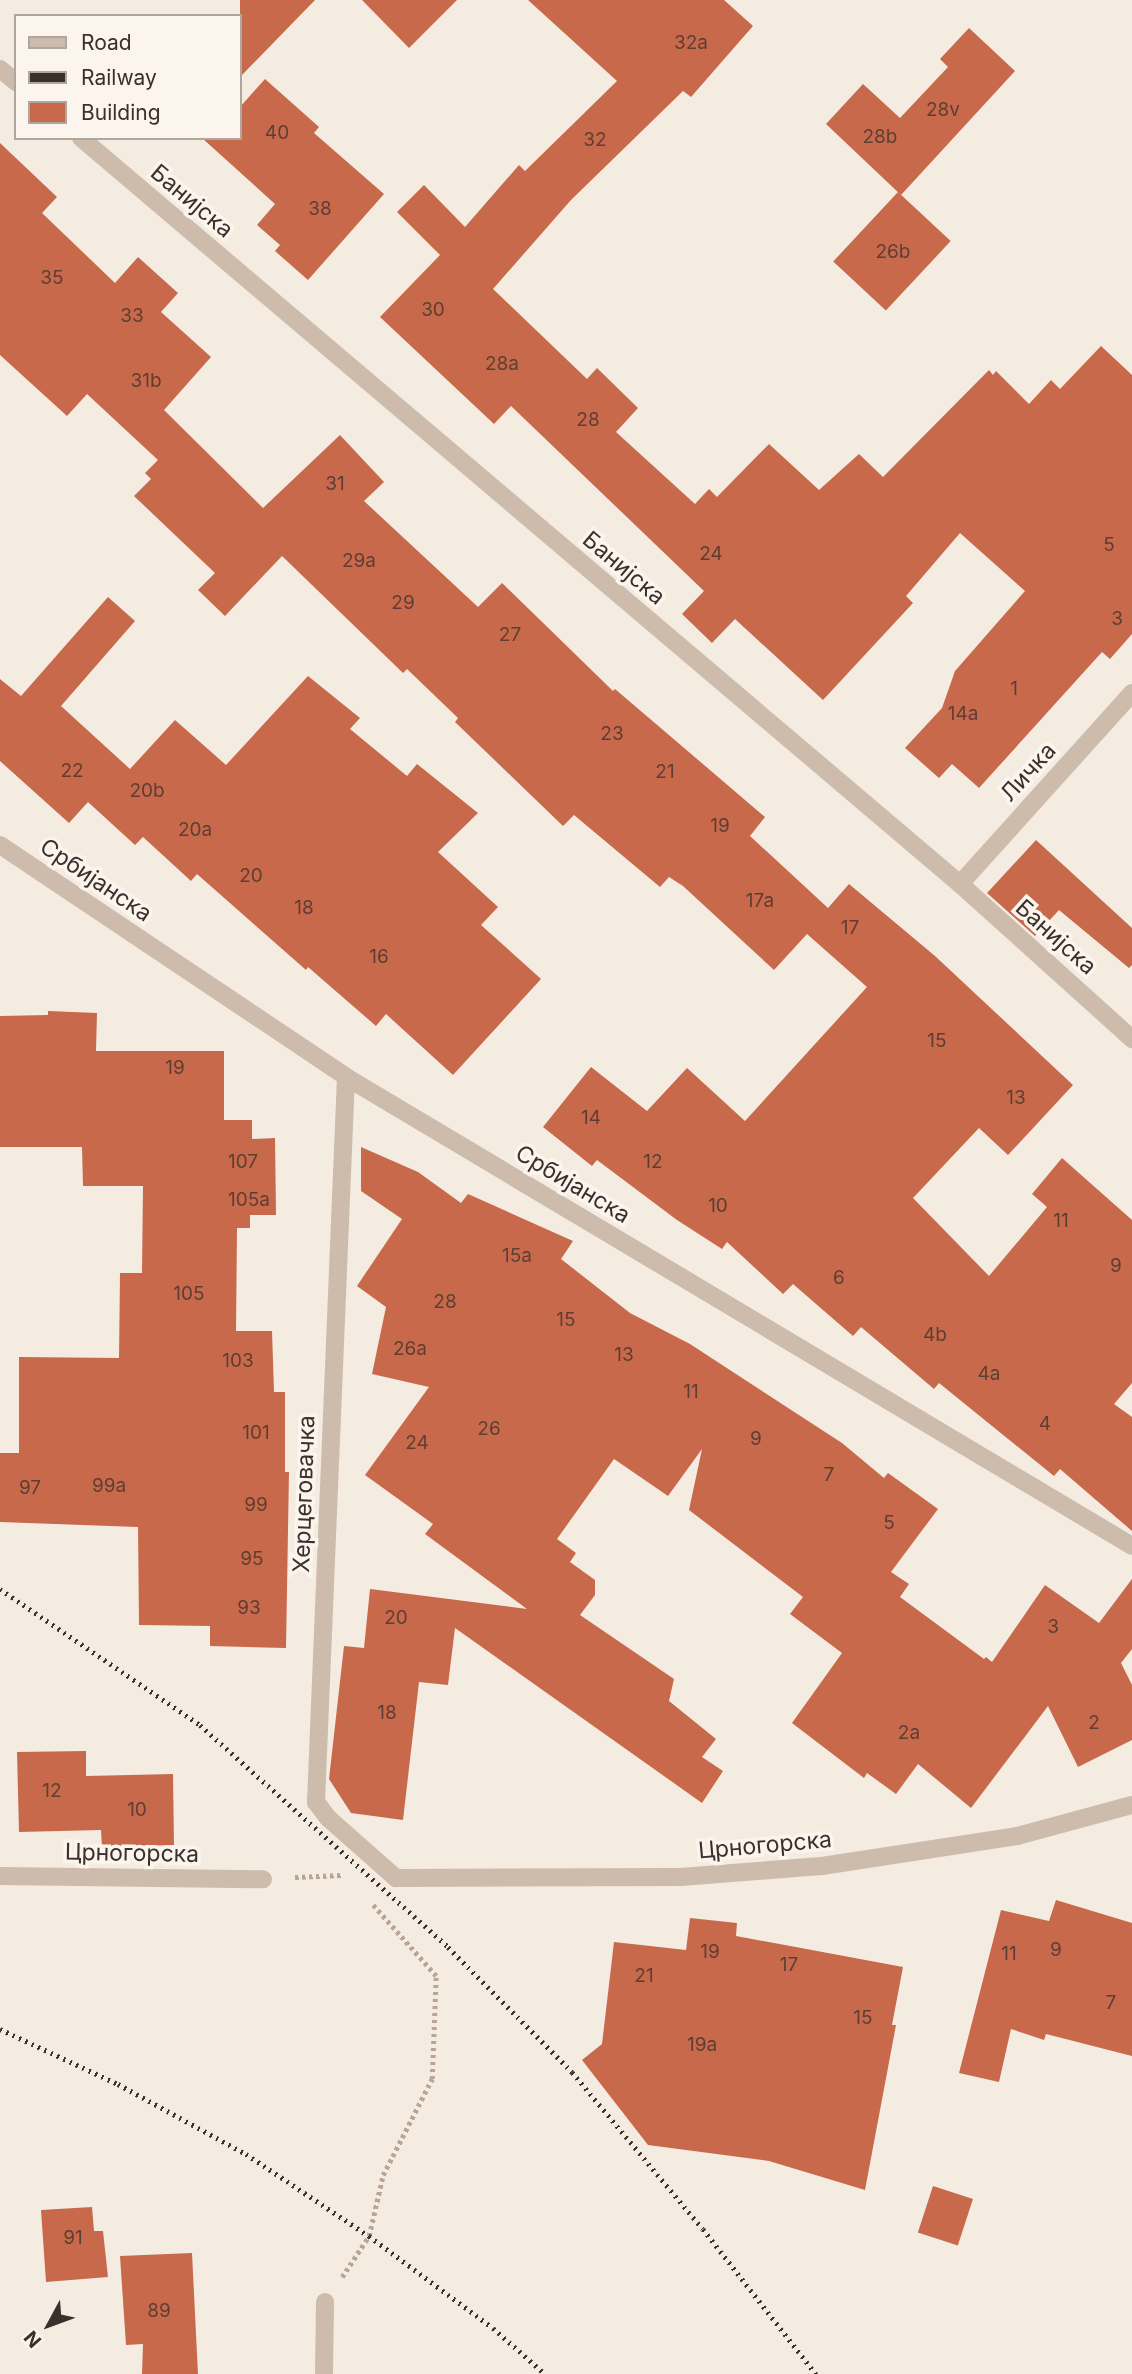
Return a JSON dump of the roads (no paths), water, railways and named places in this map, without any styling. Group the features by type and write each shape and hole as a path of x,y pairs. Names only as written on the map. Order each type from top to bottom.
{"street":[{"path":"0,69 14,80"},
{"name":"Банијска","path":"83,140 960,884 1132,1039"},
{"name":"Личка","path":"960,884 1132,693"},
{"name":"Србијанска","path":"0,845 346,1077 1132,1546"},
{"name":"Херцеговачка","path":"346,1077 316,1802 328,1818 396,1878"},
{"name":"Црногорска","path":"396,1878 681,1877 822,1866 1017,1836 1132,1805"},
{"name":"Црногорска","path":"0,1876 263,1879"},
{"path":"324,2374 325,2302"}],"railway":[{"path":"0,1589 200,1725 448,1947 572,2072 703,2229 816,2374"},
{"path":"0,2029 118,2084 246,2154 369,2236 493,2328 545,2374"}]}
